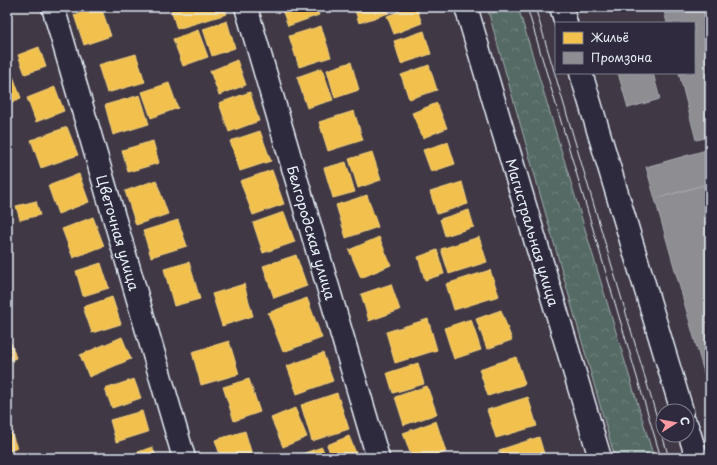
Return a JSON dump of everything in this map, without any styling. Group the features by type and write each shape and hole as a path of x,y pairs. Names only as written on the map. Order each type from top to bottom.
{"street":[{"name":"Цветочная улица","path":"53,7 184,458"},
{"name":"Белгородская улица","path":"246,7 378,458"},
{"name":"Магистральная улица","path":"466,7 600,458"},
{"path":"561,7 566,22"},
{"path":"581,74 680,403"},
{"path":"692,443 696,458"}],"green space":[{"path":"487,7 518,7 654,458 615,458"}],"building: Жильё":[{"path":"96,7 101,7 111,36 84,45 74,15"},
{"path":"170,7 224,7 227,14 177,29"},
{"path":"281,7 316,7 319,15 288,26"},
{"path":"354,7 387,7 389,13 359,23"},
{"path":"409,7 416,7 422,23 394,34 387,16"},
{"path":"227,21 235,48 212,56 203,29"},
{"path":"321,26 331,57 299,67 289,36"},
{"path":"198,30 208,57 183,66 173,39"},
{"path":"424,31 431,54 401,64 394,41"},
{"path":"39,47 46,67 25,74 18,55"},
{"path":"136,54 145,82 107,93 98,65"},
{"path":"237,60 246,85 219,95 210,71"},
{"path":"351,62 359,90 335,98 327,70"},
{"path":"429,65 437,90 409,99 401,75"},
{"path":"322,68 333,100 307,108 297,77"},
{"path":"13,76 21,98 7,104 7,79"},
{"path":"169,83 178,108 151,118 142,92"},
{"path":"55,87 64,111 36,122 27,98"},
{"path":"250,92 259,121 229,132 219,103"},
{"path":"140,95 149,124 113,135 105,105"},
{"path":"437,103 447,128 423,138 412,113"},
{"path":"354,111 363,140 328,151 319,122"},
{"path":"67,127 78,155 41,168 31,140"},
{"path":"260,131 271,161 240,171 230,141"},
{"path":"153,141 159,163 128,172 122,150"},
{"path":"448,142 455,164 431,172 423,150"},
{"path":"372,152 381,180 358,188 349,159"},
{"path":"346,162 355,192 333,198 324,168"},
{"path":"272,170 284,204 253,215 240,181"},
{"path":"79,174 89,202 58,214 48,186"},
{"path":"156,180 168,214 136,225 125,191"},
{"path":"462,182 468,204 437,214 430,192"},
{"path":"367,195 378,227 346,238 336,205"},
{"path":"36,201 40,215 20,220 16,206"},
{"path":"469,210 474,227 445,236 440,219"},
{"path":"284,212 295,242 263,253 253,223"},
{"path":"93,217 104,246 73,258 62,229"},
{"path":"178,220 187,246 151,257 143,231"},
{"path":"379,237 391,265 361,278 349,250"},
{"path":"479,237 487,262 449,274 441,249"},
{"path":"437,250 444,274 425,280 418,257"},
{"path":"296,255 307,286 274,298 263,266"},
{"path":"189,262 200,299 174,306 164,269"},
{"path":"101,263 109,288 83,296 76,271"},
{"path":"490,270 499,296 454,310 446,284"},
{"path":"244,284 253,316 222,326 212,294"},
{"path":"391,284 400,310 369,321 361,294"},
{"path":"112,297 121,324 92,333 83,307"},
{"path":"307,298 322,338 283,352 268,313"},
{"path":"501,310 512,340 487,349 476,319"},
{"path":"428,319 437,350 395,363 386,332"},
{"path":"471,319 481,350 454,359 444,328"},
{"path":"122,337 131,359 89,377 80,355"},
{"path":"229,341 239,374 201,385 192,352"},
{"path":"11,343 16,358 7,362 7,344"},
{"path":"323,353 333,381 297,394 287,366"},
{"path":"516,357 525,384 488,396 479,369"},
{"path":"418,363 424,384 393,393 387,373"},
{"path":"134,379 141,398 112,408 105,389"},
{"path":"249,379 260,412 234,421 223,387"},
{"path":"427,386 437,414 404,425 395,397"},
{"path":"337,393 349,429 312,441 301,405"},
{"path":"528,397 537,426 496,438 487,410"},
{"path":"295,408 307,437 283,447 271,418"},
{"path":"142,411 148,432 116,442 110,420"},
{"path":"436,421 446,452 429,458 412,458 403,433"},
{"path":"8,424 17,448 7,452 7,425"},
{"path":"245,431 253,458 221,458 215,440"},
{"path":"349,436 358,458 332,458 327,445"},
{"path":"539,437 545,457 502,458 499,450"},
{"path":"152,447 157,458 124,457"},
{"path":"322,447 326,458 297,458 296,456"}],"building: Промзона":[{"path":"663,7 710,7 710,137 696,140 679,74 695,74 695,22 667,22"},
{"path":"618,74 653,74 660,99 628,108"},
{"path":"710,149 710,183 655,199 646,167"},
{"path":"704,185 710,208 710,386 708,387 655,199"}],"tram line":[{"path":"527,7 661,458"},
{"path":"535,7 669,458"}]}
